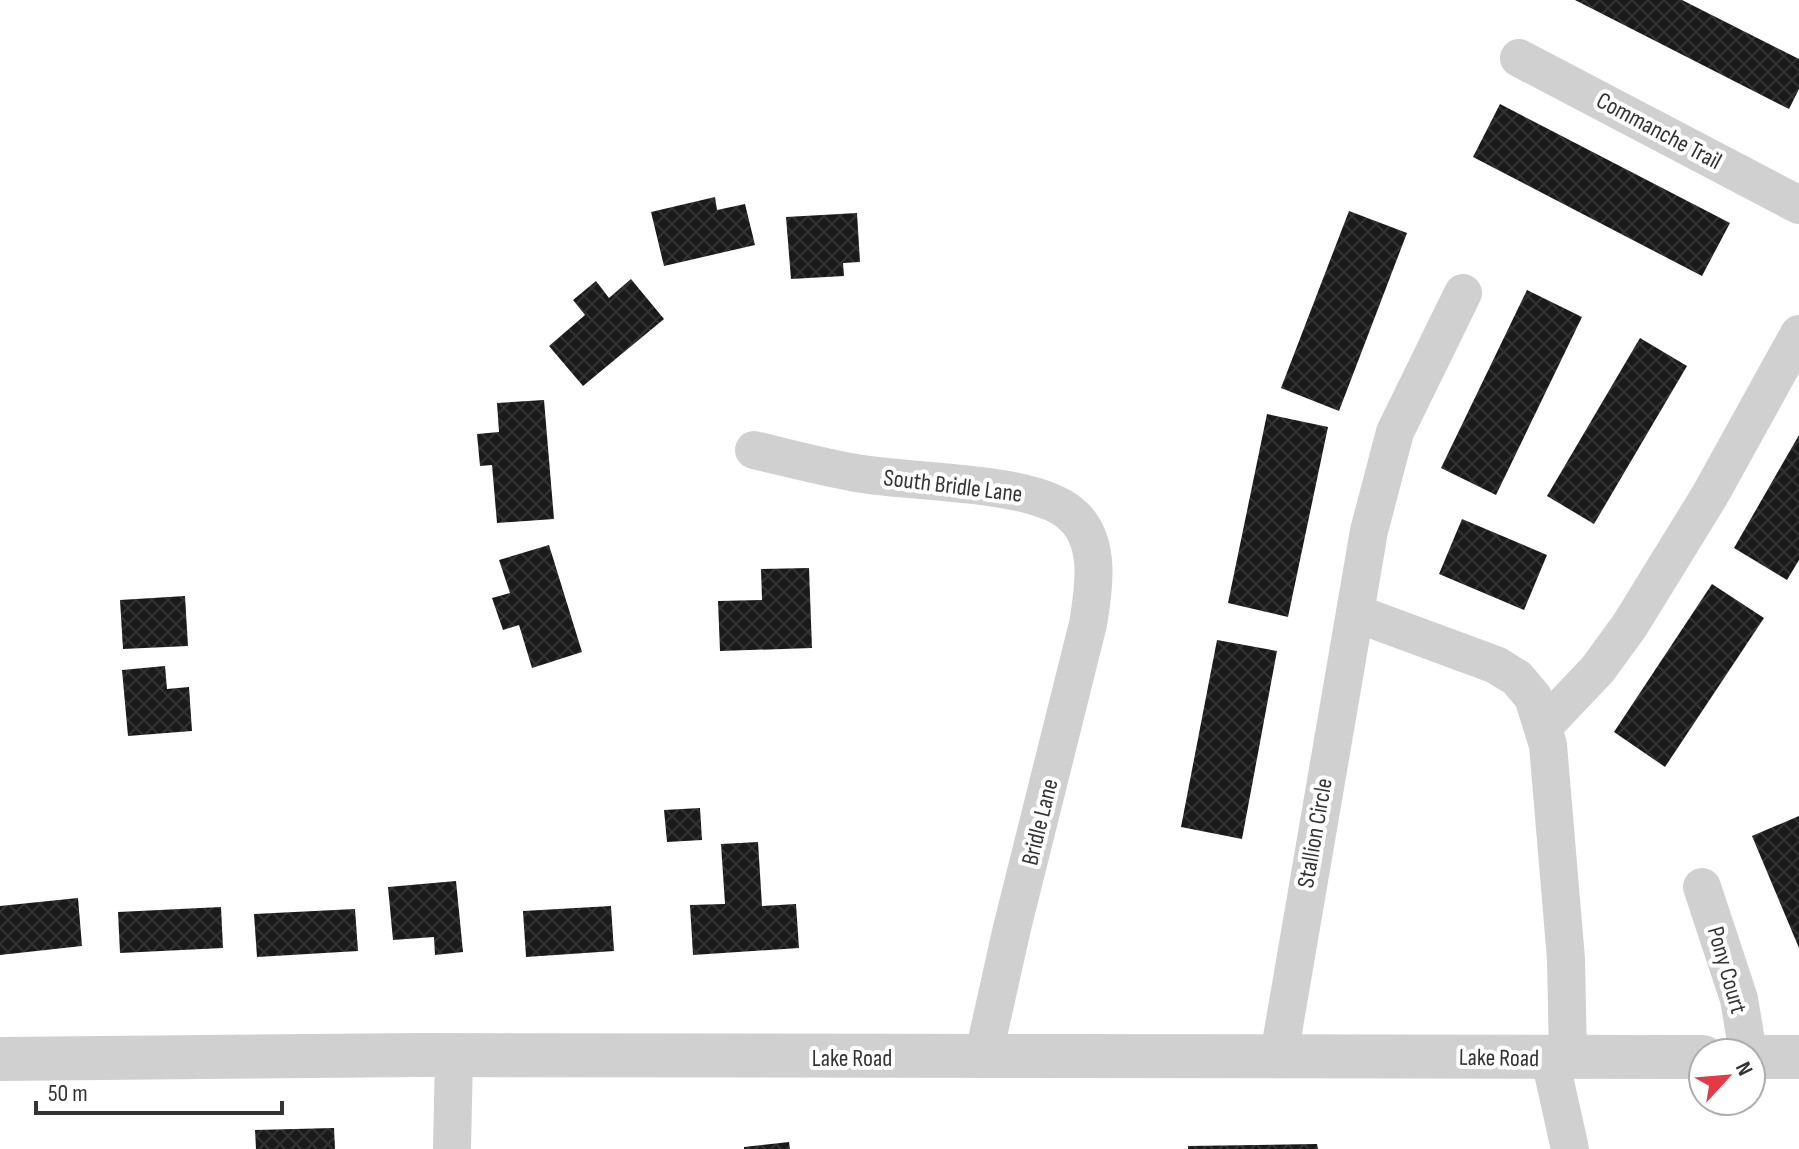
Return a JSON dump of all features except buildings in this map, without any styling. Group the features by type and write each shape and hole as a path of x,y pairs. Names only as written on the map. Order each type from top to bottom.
{"street":[{"name":"Commanche Trail","path":"1519,58 1799,205"},
{"name":"Stallion Circle","path":"1279,1055 1384,462 1395,432 1463,293"},
{"path":"1544,726 1598,669 1630,625 1710,495 1799,334"},
{"name":"South Bridle Lane","path":"754,450 857,474 1021,493 1049,500 1072,514 1087,536 1094,586"},
{"name":"Bridle Lane","path":"983,1058 1088,624 1094,586"},
{"path":"1355,613 1448,644 1496,665 1517,678 1533,697 1544,726 1566,959 1557,1144"},
{"name":"Pony Court","path":"1702,887 1739,999 1746,1037"},
{"name":"Lake Road","path":"0,1059 1279,1055 1687,1057"},
{"path":"452,1149 454,1056"},
{"path":"1767,1056 1799,1057"}]}
